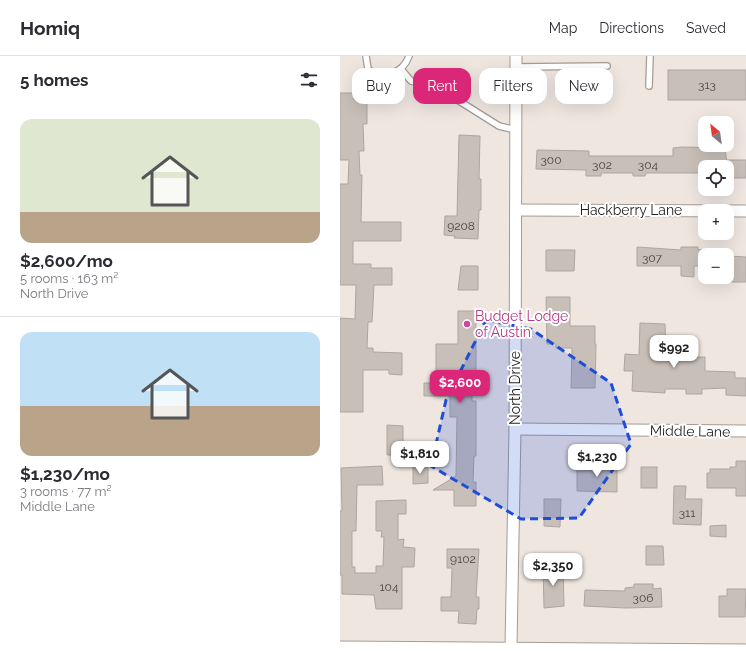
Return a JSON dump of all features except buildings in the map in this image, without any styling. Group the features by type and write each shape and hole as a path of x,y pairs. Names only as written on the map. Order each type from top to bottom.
{"street":[{"name":"North Drive","path":"511,647 515,429 516,61"},
{"name":"Hackberry Lane","path":"516,210 746,211"},
{"name":"Middle Lane","path":"515,429 746,431"},
{"path":"340,647 511,647 746,650"}],"lane":[{"path":"366,56 368,68"},
{"path":"402,68 409,56"},
{"path":"649,86 650,56"},
{"path":"516,61 607,66"},
{"path":"405,74 411,81 425,85 456,99 499,126 516,130"}],"highlighted area":[{"path":"486,320 531,329 611,383 631,444 579,518 521,519 431,466 446,400"}],"place":[{"name":"Budget Lodge of Austin","path":"467,324"}]}
